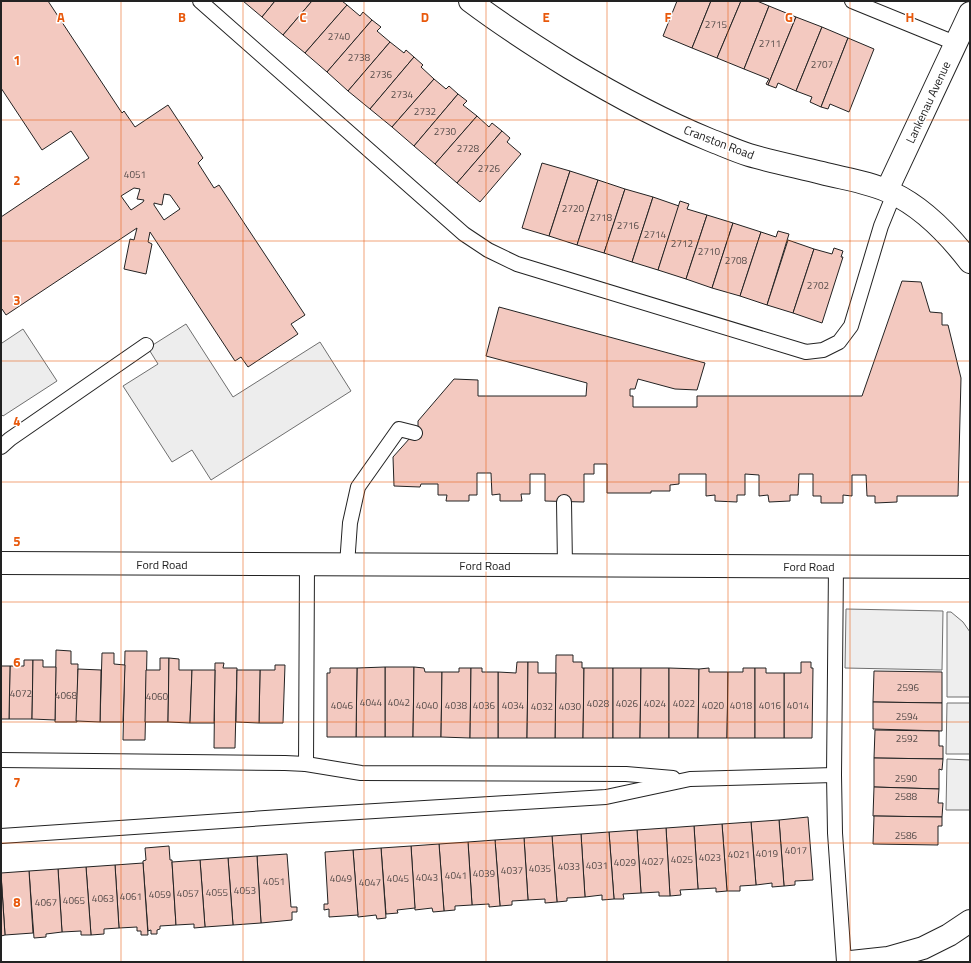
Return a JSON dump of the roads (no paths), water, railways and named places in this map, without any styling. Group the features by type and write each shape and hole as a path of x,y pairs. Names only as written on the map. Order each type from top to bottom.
{"main road":[{"name":"Cranston Road","path":"470,1 489,16 550,56 599,85 653,114 709,140 749,155 868,184 891,192 917,208 941,229 970,262"},
{"name":"Lankenau Avenue","path":"891,192 955,43 970,13"},
{"name":"Ford Road","path":"1,563 970,566"},
{"path":"851,962 888,958 923,948 949,935 970,921"}],"lane":[{"path":"200,1 464,234 488,250 518,264 806,352 823,350 839,342 850,326 891,192"},
{"path":"852,1 955,43"},
{"path":"1,447 10,439 146,345"},
{"path":"347,565 350,523 358,487 399,429 415,433"},
{"path":"564,502 565,565"},
{"path":"306,764 307,564"},
{"path":"836,566 834,774 835,832 844,962"},
{"path":"1,760 249,762 306,764 361,774 626,774 690,779 834,774"},
{"path":"1,836 606,797 690,779"}]}
